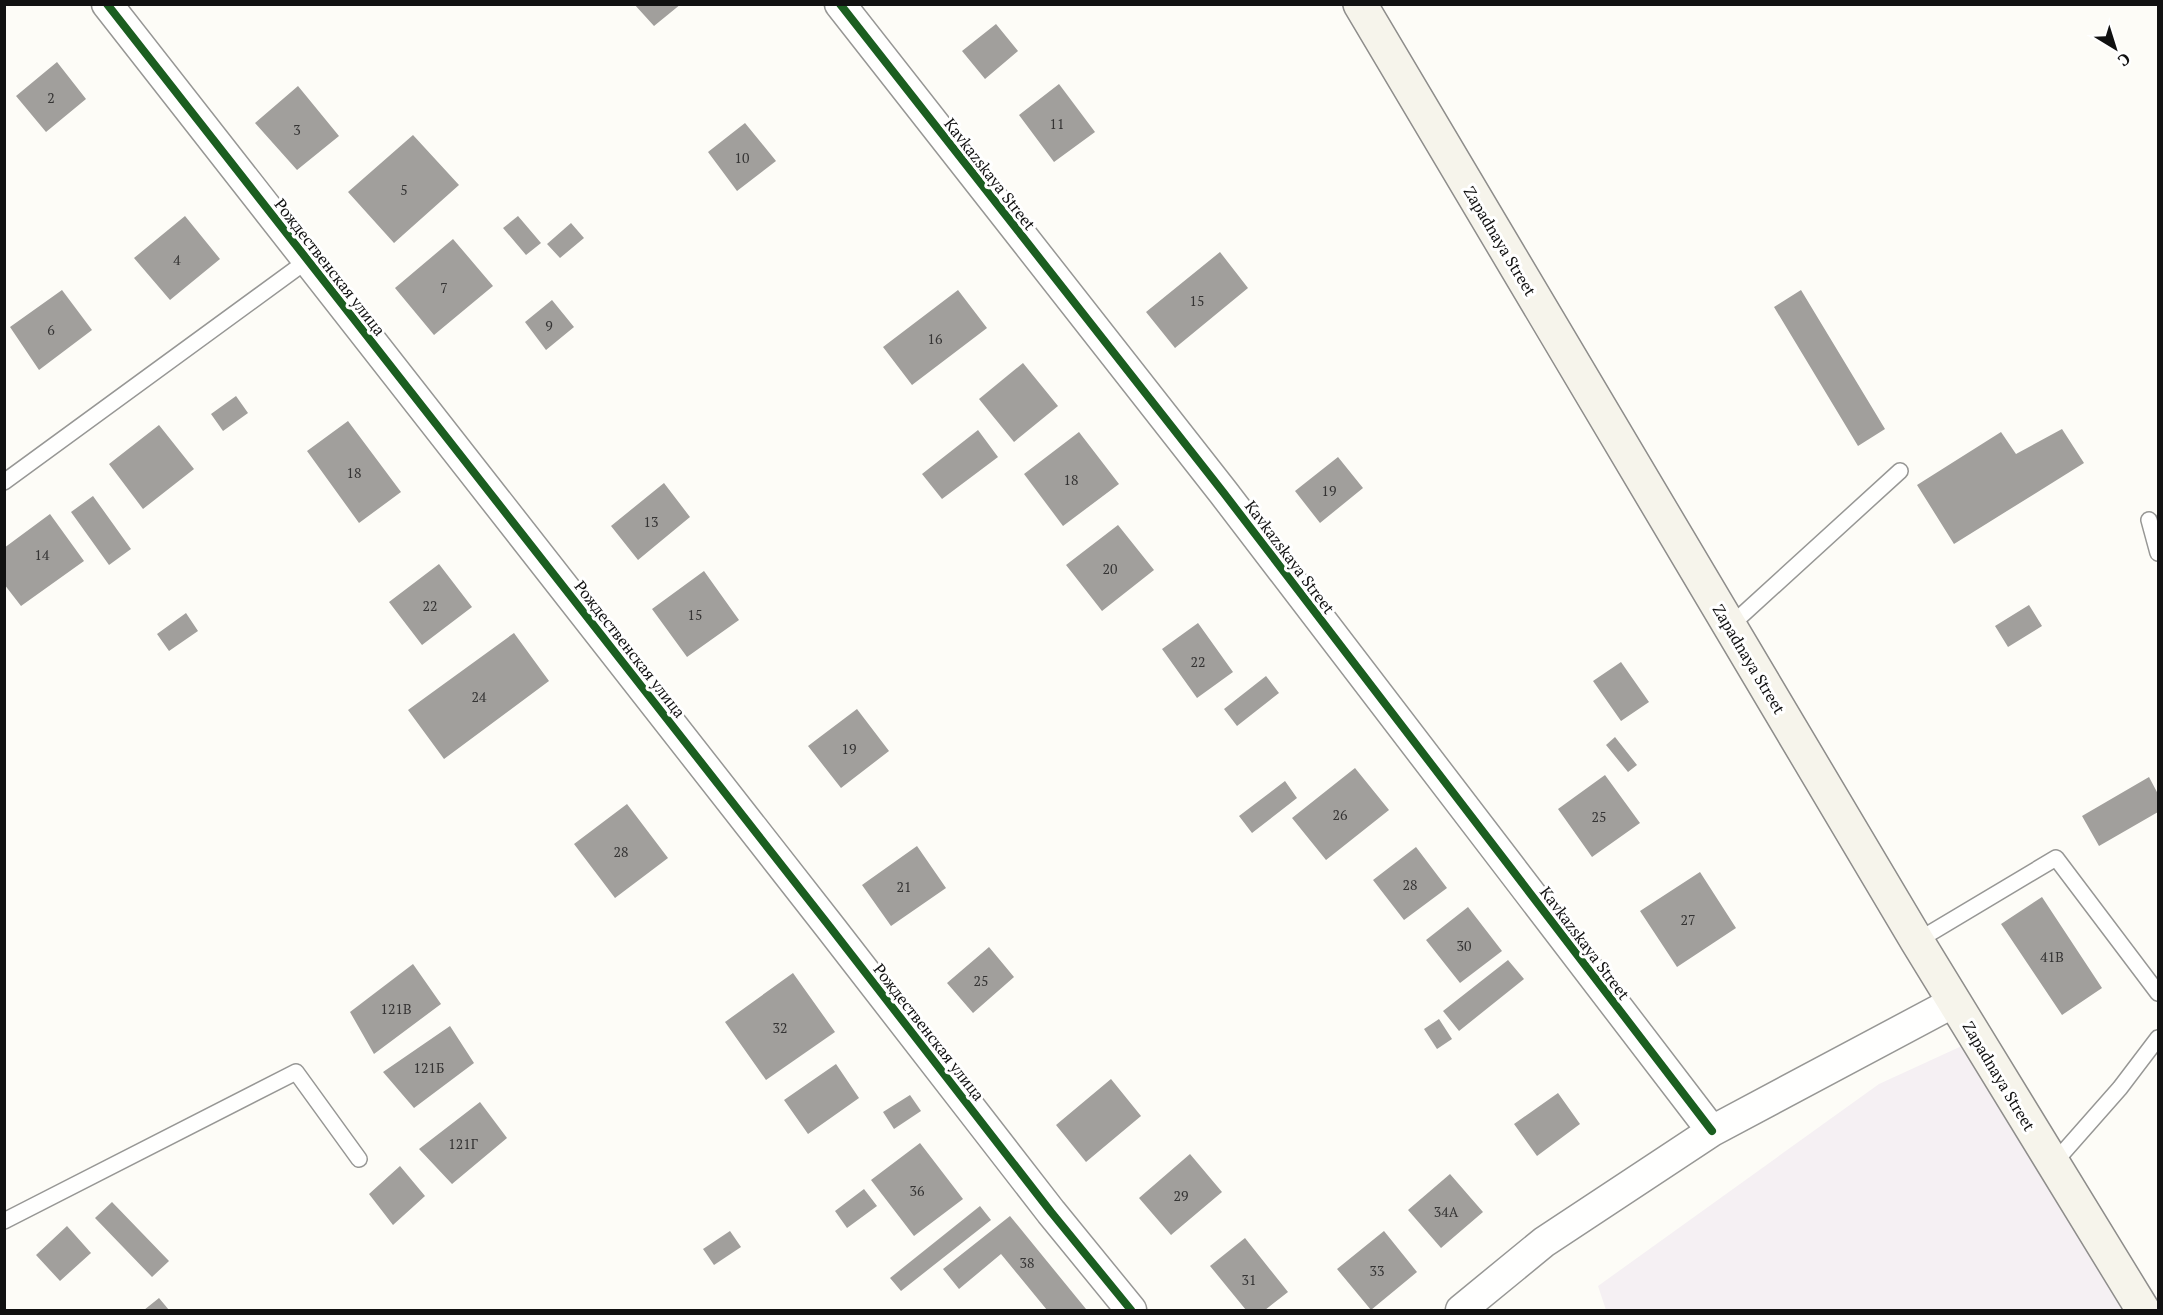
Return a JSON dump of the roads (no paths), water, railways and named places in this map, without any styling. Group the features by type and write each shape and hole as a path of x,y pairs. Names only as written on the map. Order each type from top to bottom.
{"main road":[{"name":"Zapadnaya Street","path":"1360,4 1917,941 2143,1311"}],"street":[{"name":"Рождественская улица","path":"107,4 838,936 1051,1212 1131,1311"},
{"name":"Kavkazskaya Street","path":"840,4 1223,492 1712,1131"},
{"path":"1461,1311 1544,1242 1712,1131 1954,1002"}],"lane":[{"path":"4,482 308,260"},
{"path":"1730,626 1900,471"},
{"path":"2149,520 2158,553"},
{"path":"1917,941 2056,858 2158,993"},
{"path":"2053,1164 2120,1088 2158,1038"},
{"path":"4,1221 296,1072 359,1159"}]}
